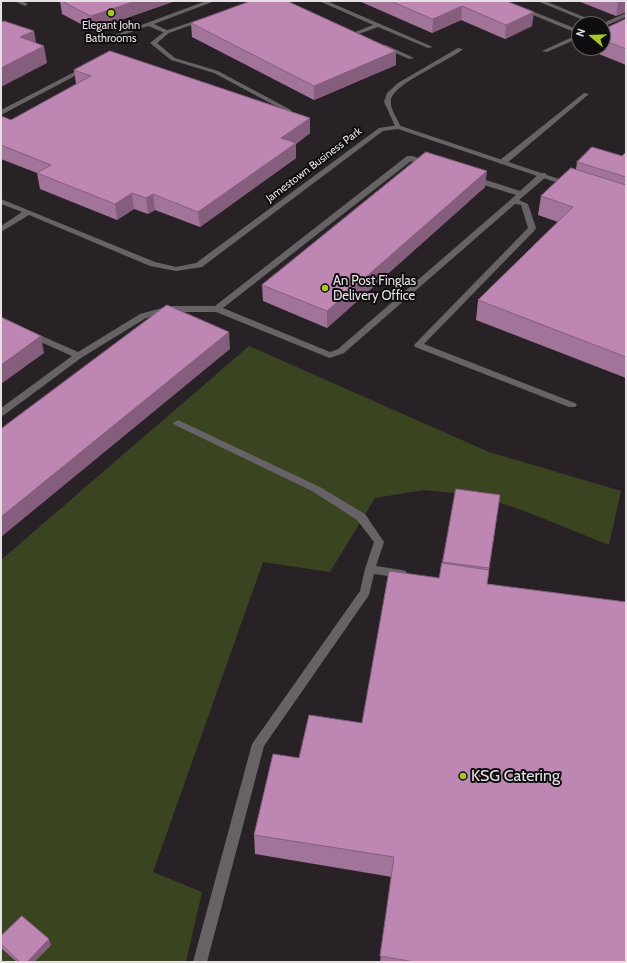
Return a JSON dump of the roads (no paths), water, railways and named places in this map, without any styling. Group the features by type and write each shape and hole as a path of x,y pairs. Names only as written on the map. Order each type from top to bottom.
{"street":[{"path":"17,1 24,4"},
{"path":"101,42 212,1"},
{"path":"322,1 430,47"},
{"path":"502,1 571,29"},
{"path":"540,1 578,16"},
{"path":"611,22 626,15"},
{"path":"211,17 167,32 153,43 173,59 216,72 289,111"},
{"path":"149,24 167,32"},
{"path":"357,33 379,25"},
{"path":"350,30 364,36"},
{"path":"545,51 571,40"},
{"path":"377,42 411,58"},
{"path":"460,49 400,84 389,94 388,102 398,127 581,187"},
{"path":"1,113 86,68"},
{"path":"503,162 586,94"},
{"name":"Jamestown Business Park","path":"1,201 153,264 176,269 199,265 382,129 398,127"},
{"path":"218,309 410,158 440,167"},
{"path":"1,413 78,356 143,316 169,309 218,309 330,355 341,351 543,175"},
{"path":"470,177 522,194"},
{"path":"514,201 524,204 532,228 418,345 572,405"},
{"path":"1,230 28,212"},
{"path":"22,330 78,356"},
{"path":"178,423 316,489 361,517 379,542 370,569 365,592 258,744 200,962"},
{"path":"370,569 416,576"}],"place":[{"name":"Elegant John Bathrooms","path":"111,13"},
{"name":"An Post Finglas Delivery Office","path":"325,288"},
{"name":"KSG Catering","path":"463,776"}]}
